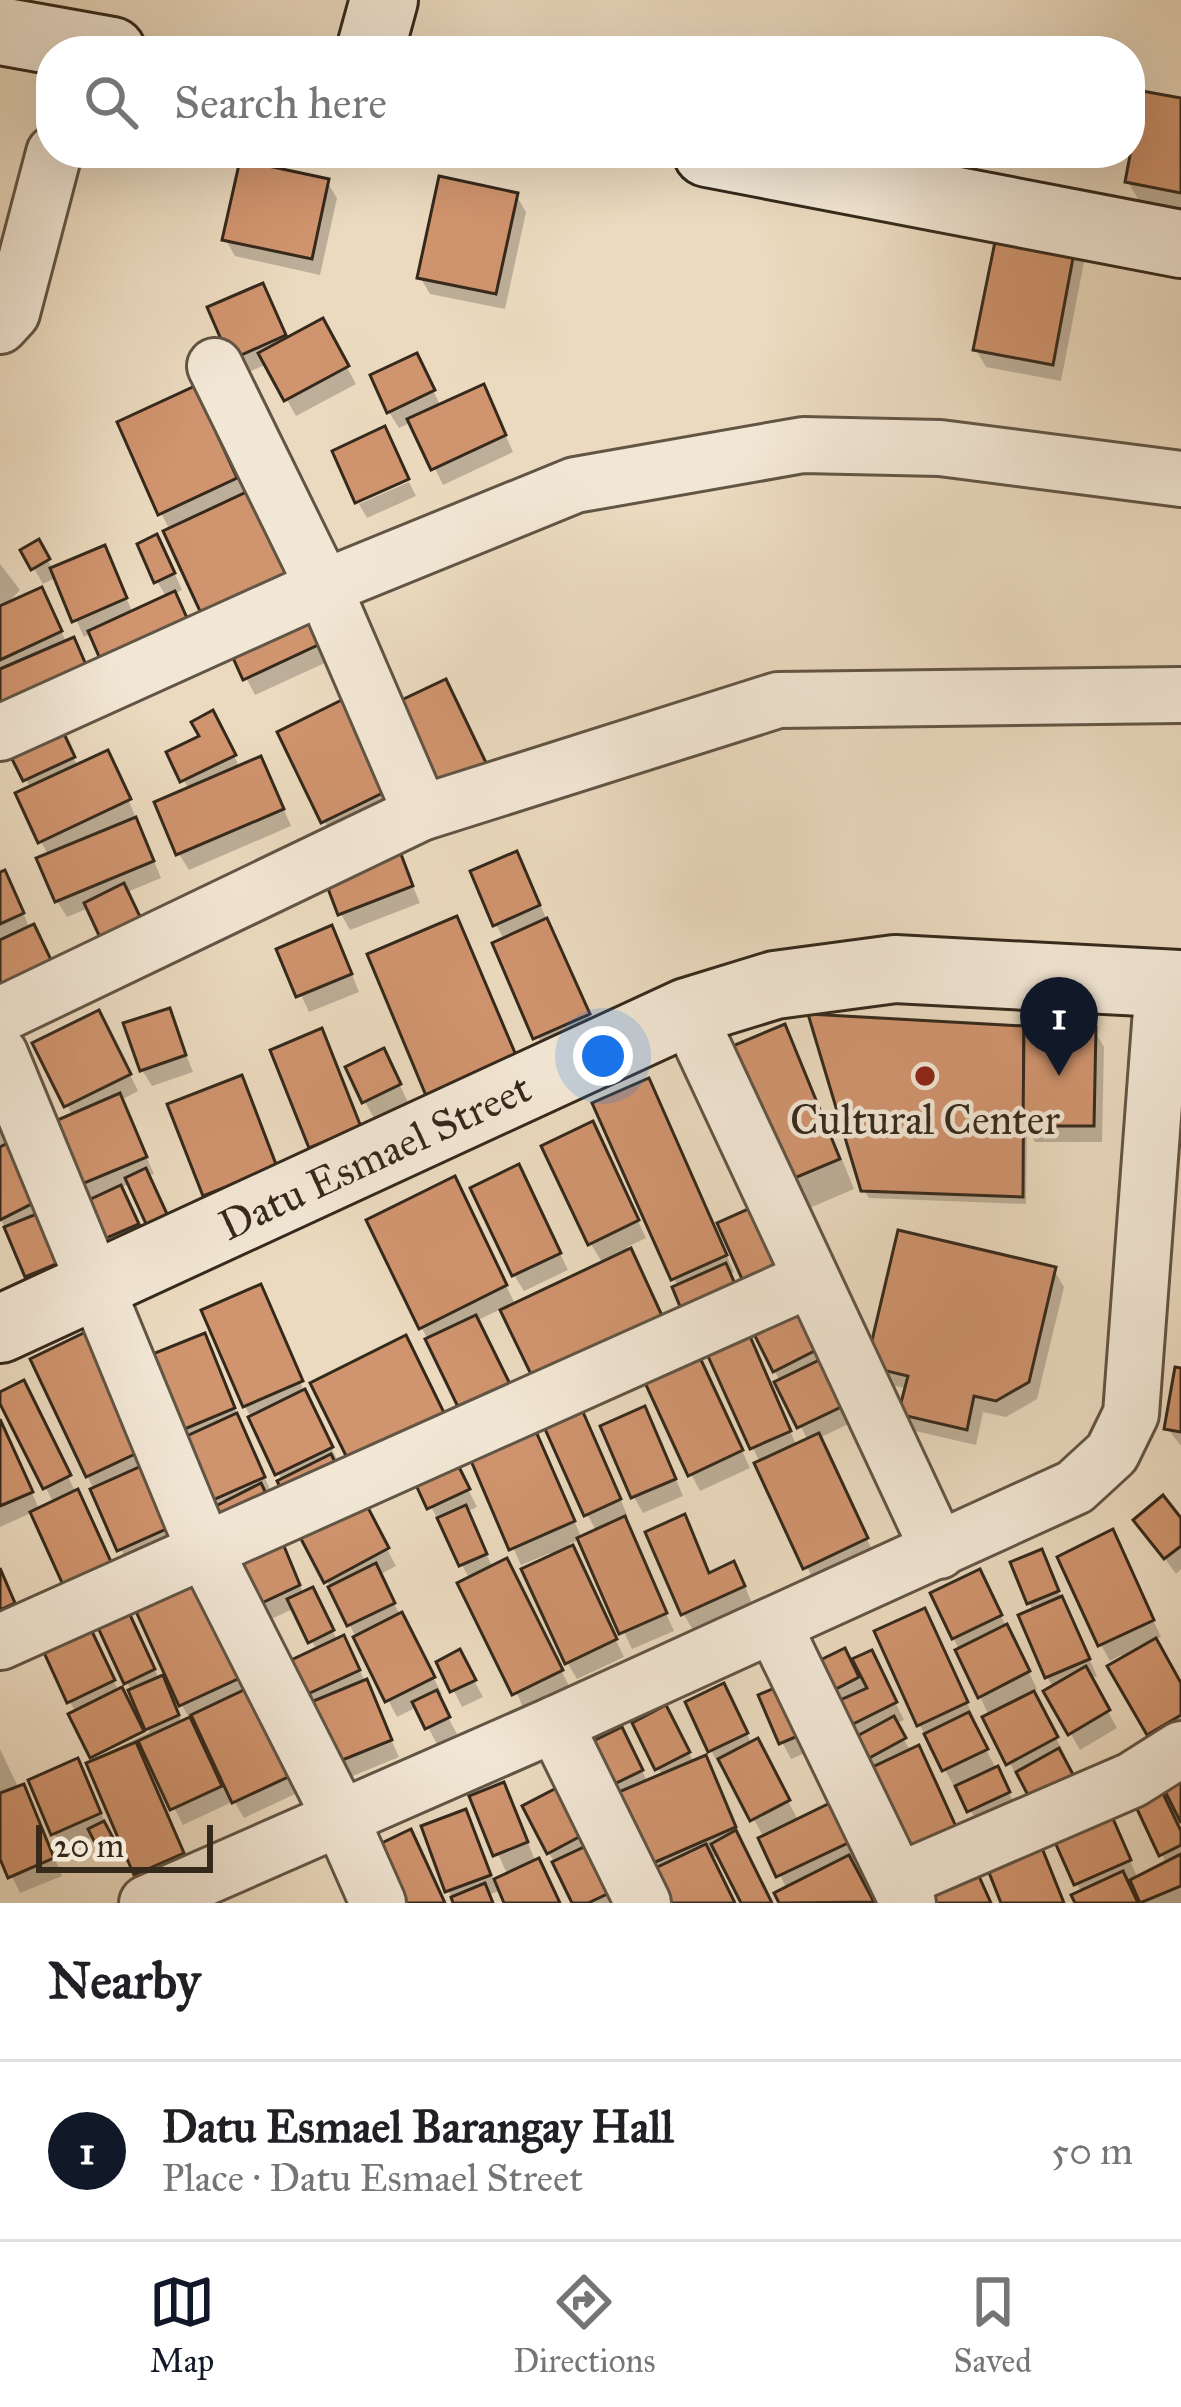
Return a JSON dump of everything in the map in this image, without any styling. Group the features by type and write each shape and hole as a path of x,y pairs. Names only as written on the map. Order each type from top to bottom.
{"street":[{"path":"374,36 384,0"},
{"path":"0,32 36,39"},
{"path":"4,316 49,168"},
{"path":"785,168 1181,244"},
{"path":"215,366 324,588 421,814"},
{"path":"0,733 324,588 574,485 803,445 940,448 1181,479"},
{"path":"0,1015 421,814 778,700 1181,694"},
{"name":"Datu Esmael Street","path":"0,1329 687,1012 775,986 895,969 1172,983"},
{"path":"147,1903 939,1551 1075,1486 1112,1454 1131,1414 1172,983"},
{"path":"687,1012 939,1551"},
{"path":"0,1054 204,1549 340,1817 378,1903"},
{"path":"0,1642 811,1279"},
{"path":"774,1626 903,1892 1132,1780 1181,1749"},
{"path":"556,1724 643,1903"}],"building":[{"path":"1145,92 1181,98 1181,193 1125,182 1128,168 1145,168"},
{"path":"238,168 277,168 329,179 312,259 222,240"},
{"path":"439,176 518,193 496,294 417,278"},
{"path":"998,227 1076,242 1053,365 973,350"},
{"path":"263,283 286,335 230,360 207,307"},
{"path":"323,318 349,366 284,401 258,353"},
{"path":"417,353 435,390 387,413 370,375"},
{"path":"484,384 506,435 431,470 407,419"},
{"path":"195,386 237,478 158,515 117,422"},
{"path":"385,426 409,479 355,503 332,451"},
{"path":"255,488 303,592 211,635 163,531"},
{"path":"157,534 175,573 154,583 137,544"},
{"path":"39,539 50,559 31,570 20,550"},
{"path":"105,545 127,598 72,622 50,568"},
{"path":"42,587 62,631 0,660 0,606"},
{"path":"175,591 195,636 107,675 88,631"},
{"path":"300,602 320,644 243,680 224,638"},
{"path":"74,637 96,688 0,729 0,669"},
{"path":"446,679 490,771 434,799 389,706"},
{"path":"356,693 401,784 321,823 277,732"},
{"path":"213,710 236,755 180,782 166,752 199,736 191,722"},
{"path":"59,723 75,757 23,781 7,749"},
{"path":"108,750 131,799 38,843 15,793"},
{"path":"261,756 284,809 176,855 154,802"},
{"path":"136,817 154,861 55,902 36,858"},
{"path":"396,841 413,886 338,915 321,870"},
{"path":"517,851 540,905 493,926 470,871"},
{"path":"5,870 24,913 0,924 0,872"},
{"path":"124,883 144,925 103,944 84,903"},
{"path":"457,916 518,1060 427,1098 367,954"},
{"path":"547,918 590,1014 533,1039 492,943"},
{"path":"34,924 53,964 0,989 0,940"},
{"path":"332,925 352,974 296,997 276,949"},
{"path":"170,1008 186,1055 140,1071 123,1023"},
{"path":"99,1010 131,1074 64,1107 32,1043"},
{"name":"Cultural Center","path":"808,1014 1024,1026 1023,1197 861,1191"},
{"path":"785,1024 840,1159 773,1187 718,1052"},
{"path":"1024,1026 1096,1027 1094,1126 1023,1126"},
{"path":"322,1028 361,1127 309,1148 270,1050"},
{"path":"384,1048 401,1084 362,1103 345,1067"},
{"path":"242,1075 277,1167 203,1196 167,1104"},
{"path":"649,1078 727,1255 671,1280 592,1103"},
{"path":"120,1093 147,1157 65,1191 39,1128"},
{"path":"593,1121 639,1220 588,1245 541,1146"},
{"path":"20,1137 49,1195 0,1220 0,1147"},
{"path":"519,1164 561,1253 512,1276 470,1188"},
{"path":"146,1168 168,1216 147,1226 125,1178"},
{"path":"455,1176 507,1285 419,1329 366,1220"},
{"path":"121,1185 139,1224 95,1243 78,1205"},
{"path":"764,1202 797,1277 750,1297 717,1223"},
{"path":"59,1205 80,1254 25,1277 4,1227"},
{"path":"898,1230 1056,1267 1029,1382 996,1401 974,1396 967,1430 898,1414 908,1376 866,1366"},
{"path":"631,1248 670,1333 541,1395 500,1310"},
{"path":"726,1263 744,1305 689,1328 672,1287"},
{"path":"261,1284 303,1381 243,1407 201,1310"},
{"path":"808,1294 832,1342 773,1372 749,1324"},
{"path":"476,1315 511,1386 460,1411 425,1339"},
{"path":"96,1327 152,1446 86,1477 30,1359"},
{"path":"205,1333 235,1408 180,1431 150,1355"},
{"path":"749,1334 791,1431 750,1449 707,1354"},
{"path":"406,1335 453,1431 357,1478 310,1383"},
{"path":"695,1347 743,1450 688,1476 640,1372"},
{"path":"838,1351 860,1398 797,1428 774,1382"},
{"path":"1175,1367 1181,1368 1181,1432 1164,1429"},
{"path":"24,1380 71,1475 43,1489 0,1404 0,1392"},
{"path":"305,1389 333,1447 275,1475 248,1417"},
{"path":"645,1406 676,1479 631,1498 600,1426"},
{"path":"583,1412 621,1499 584,1516 545,1429"},
{"path":"237,1413 265,1477 206,1503 178,1440"},
{"path":"0,1419 33,1492 0,1506"},
{"path":"531,1420 575,1521 509,1550 466,1449"},
{"path":"819,1433 868,1538 803,1569 754,1463"},
{"path":"331,1454 345,1481 290,1508 277,1481"},
{"path":"155,1460 182,1522 117,1551 90,1489"},
{"path":"458,1465 470,1489 427,1509 416,1485"},
{"path":"261,1483 275,1512 229,1534 216,1506"},
{"path":"78,1489 117,1575 69,1598 30,1512"},
{"path":"1163,1495 1181,1518 1181,1546 1164,1559 1133,1520"},
{"path":"364,1500 389,1548 324,1583 299,1535"},
{"path":"466,1505 487,1554 459,1566 437,1518"},
{"path":"685,1514 709,1573 734,1561 745,1586 681,1615 645,1532"},
{"path":"625,1516 667,1613 619,1634 577,1538"},
{"path":"1113,1529 1154,1620 1098,1646 1057,1557"},
{"path":"279,1534 300,1585 251,1608 229,1556"},
{"path":"573,1545 617,1639 565,1664 521,1569"},
{"path":"1042,1549 1059,1591 1027,1604 1010,1562"},
{"path":"507,1558 563,1670 512,1695 457,1583"},
{"path":"376,1563 395,1603 347,1626 328,1587"},
{"path":"0,1568 15,1603 0,1610"},
{"path":"980,1569 1002,1615 952,1639 930,1593"},
{"path":"198,1579 242,1677 179,1706 134,1607"},
{"path":"313,1587 334,1630 308,1643 287,1599"},
{"path":"1062,1596 1090,1659 1045,1678 1018,1615"},
{"path":"125,1604 155,1669 124,1684 94,1619"},
{"path":"925,1608 968,1702 917,1726 874,1631"},
{"path":"402,1612 435,1677 385,1702 353,1637"},
{"path":"88,1623 115,1680 67,1703 41,1646"},
{"path":"1007,1624 1030,1671 978,1698 955,1650"},
{"path":"344,1635 360,1670 301,1697 285,1663"},
{"path":"1156,1638 1181,1683 1181,1715 1147,1735 1107,1666"},
{"path":"845,1648 859,1677 813,1701 798,1671"},
{"path":"460,1649 476,1680 450,1692 436,1662"},
{"path":"872,1650 897,1702 849,1726 838,1701 867,1688 852,1659"},
{"path":"1086,1666 1110,1710 1068,1735 1043,1691"},
{"path":"163,1675 179,1715 145,1730 128,1690"},
{"path":"367,1679 392,1740 330,1765 306,1704"},
{"path":"724,1683 748,1733 708,1752 685,1702"},
{"path":"784,1684 805,1733 779,1744 758,1695"},
{"path":"122,1687 144,1731 90,1758 68,1714"},
{"path":"246,1689 288,1777 232,1803 191,1715"},
{"path":"437,1690 450,1717 425,1729 412,1702"},
{"path":"1034,1691 1058,1737 1006,1765 982,1717"},
{"path":"666,1705 690,1752 655,1770 632,1723"},
{"path":"969,1712 988,1749 942,1771 924,1734"},
{"path":"894,1716 906,1738 860,1763 848,1741"},
{"path":"190,1717 222,1786 170,1810 138,1741"},
{"path":"622,1727 643,1770 598,1792 577,1749"},
{"path":"758,1738 790,1800 750,1821 718,1759"},
{"path":"136,1742 184,1853 134,1875 86,1763"},
{"path":"919,1745 958,1831 900,1858 860,1773"},
{"path":"1059,1748 1077,1782 1033,1805 1016,1772"},
{"path":"706,1755 736,1827 644,1867 614,1794"},
{"path":"78,1758 101,1813 51,1835 28,1780"},
{"path":"1181,1758 1181,1823 1155,1771"},
{"path":"998,1766 1010,1792 967,1812 955,1786"},
{"path":"1157,1781 1181,1831 1181,1845 1159,1856 1130,1794"},
{"path":"504,1782 528,1842 493,1856 469,1796"},
{"path":"568,1782 594,1829 547,1854 522,1806"},
{"path":"24,1784 54,1858 8,1878 0,1859 0,1793"},
{"path":"832,1802 850,1842 776,1877 758,1838"},
{"path":"1107,1805 1131,1860 1074,1885 1050,1831"},
{"path":"466,1809 491,1875 445,1892 421,1826"},
{"path":"104,1821 112,1836 96,1845 88,1829"},
{"path":"411,1829 445,1903 387,1903 363,1852"},
{"path":"736,1830 772,1903 741,1903 711,1844"},
{"path":"599,1840 622,1887 588,1903 572,1903 552,1862"},
{"path":"706,1844 735,1903 659,1903 645,1873"},
{"path":"1042,1848 1064,1903 1001,1903 988,1870"},
{"path":"1181,1854 1181,1886 1140,1903 1130,1880"},
{"path":"849,1855 874,1902 779,1903 774,1893"},
{"path":"539,1858 560,1903 504,1903 494,1879"},
{"path":"973,1863 991,1903 924,1903 917,1888"},
{"path":"1123,1871 1138,1903 1075,1903 1071,1895"},
{"path":"485,1883 493,1903 453,1903 451,1897"}],"place":[{"name":"Cultural Center","path":"925,1076"},
{"name":"Datu Esmael Barangay Hall","path":"1059,1076"}]}
